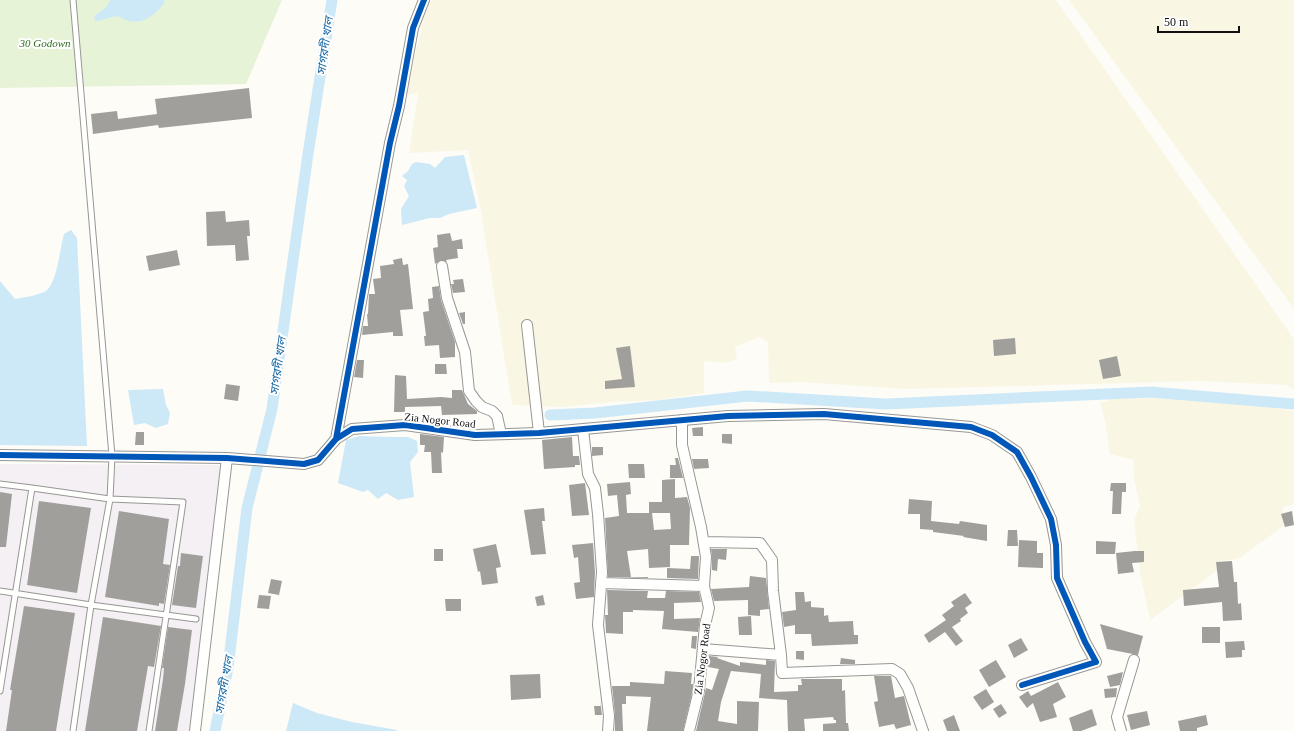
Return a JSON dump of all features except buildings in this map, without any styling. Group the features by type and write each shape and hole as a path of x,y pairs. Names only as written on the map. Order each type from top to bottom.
{"street":[{"path":"336,439 390,143 399,106 413,28 424,0"},
{"path":"442,266 447,298 465,352 469,392 482,407 492,411 497,416 500,434"},
{"path":"527,325 539,434"},
{"name":"Zia Nogor Road","path":"0,455 232,459 304,464 318,460 336,439 352,429 405,425 475,435 539,434 728,416 824,414 971,426 992,435 1017,452 1031,476 1051,519 1056,545 1057,578 1085,642 1096,662 1022,685"},
{"name":"Zia Nogor Road","path":"682,420 682,445 704,542 706,557 704,586 709,608 705,625 699,690 689,731"},
{"path":"583,429 588,474 595,488 602,572 598,625 609,716 608,731"},
{"path":"195,731 232,459"},
{"path":"704,542 760,543 772,560 782,673 892,669 900,674 908,688 922,731"},
{"path":"601,583 704,586"},
{"path":"703,648 781,655"},
{"path":"1121,731 1117,717 1134,660"}],"lane":[{"path":"73,0 112,456 110,499 91,605 73,731"},
{"path":"0,484 110,499 183,502 165,615 149,731"},
{"path":"0,691 32,488"},
{"path":"0,591 196,619"}],"shaded area":[{"path":"432,0 1056,0 1294,339 1294,390 1288,385 1197,381 906,389 801,382 769,383 768,342 759,337 735,347 737,359 724,363 704,361 704,393 660,400 611,402 564,407 512,405 480,206 468,150 409,153 418,93 405,95 426,11"},
{"path":"1069,0 1294,0 1294,309"},
{"path":"1159,398 1218,400 1268,406 1294,411 1294,504 1282,507 1286,524 1238,559 1218,561 1218,570 1150,620 1140,573 1134,520 1140,506 1134,479 1133,460 1110,454 1105,421 1100,402 1106,402 1110,399"},
{"path":"0,464 225,465 190,731 0,731"}],"green space":[{"name":"30 Godown","path":"0,0 282,0 246,84 0,88"}],"water":[{"path":"110,0 165,1 156,12 144,20 132,22 118,16 96,21 94,18 106,7"},
{"path":"464,155 477,208 449,214 440,218 430,218 402,225 401,209 409,196 404,186 407,180 402,176 408,171 412,164 416,162 430,164 435,168 445,157"},
{"path":"71,230 77,238 87,446 0,445 0,281 15,299 46,291 53,281 58,265 64,234"},
{"path":"163,389 166,405 170,413 168,424 156,428 145,423 134,425 128,390"},
{"path":"359,436 408,437 417,441 418,452 410,462 414,497 398,500 386,493 378,499 368,490 363,492 338,483 346,440"},
{"path":"293,703 317,713 397,731 286,731"}],"waterway":[{"name":"সাগরদী খাল","path":"215,731 228,668 247,508 272,409 308,154 332,0"},
{"path":"550,415 595,413 747,396 886,404 1151,392 1294,404"}],"cycle path":[{"path":"336,439 390,143 399,106 413,28 424,0"},
{"path":"0,455 227,458 304,464 318,460 336,439 352,429 405,425 475,435 539,433 728,416 824,414 971,427 992,435 1017,452 1031,477 1051,519 1056,545 1057,578 1085,642 1096,662 1022,685"}]}
